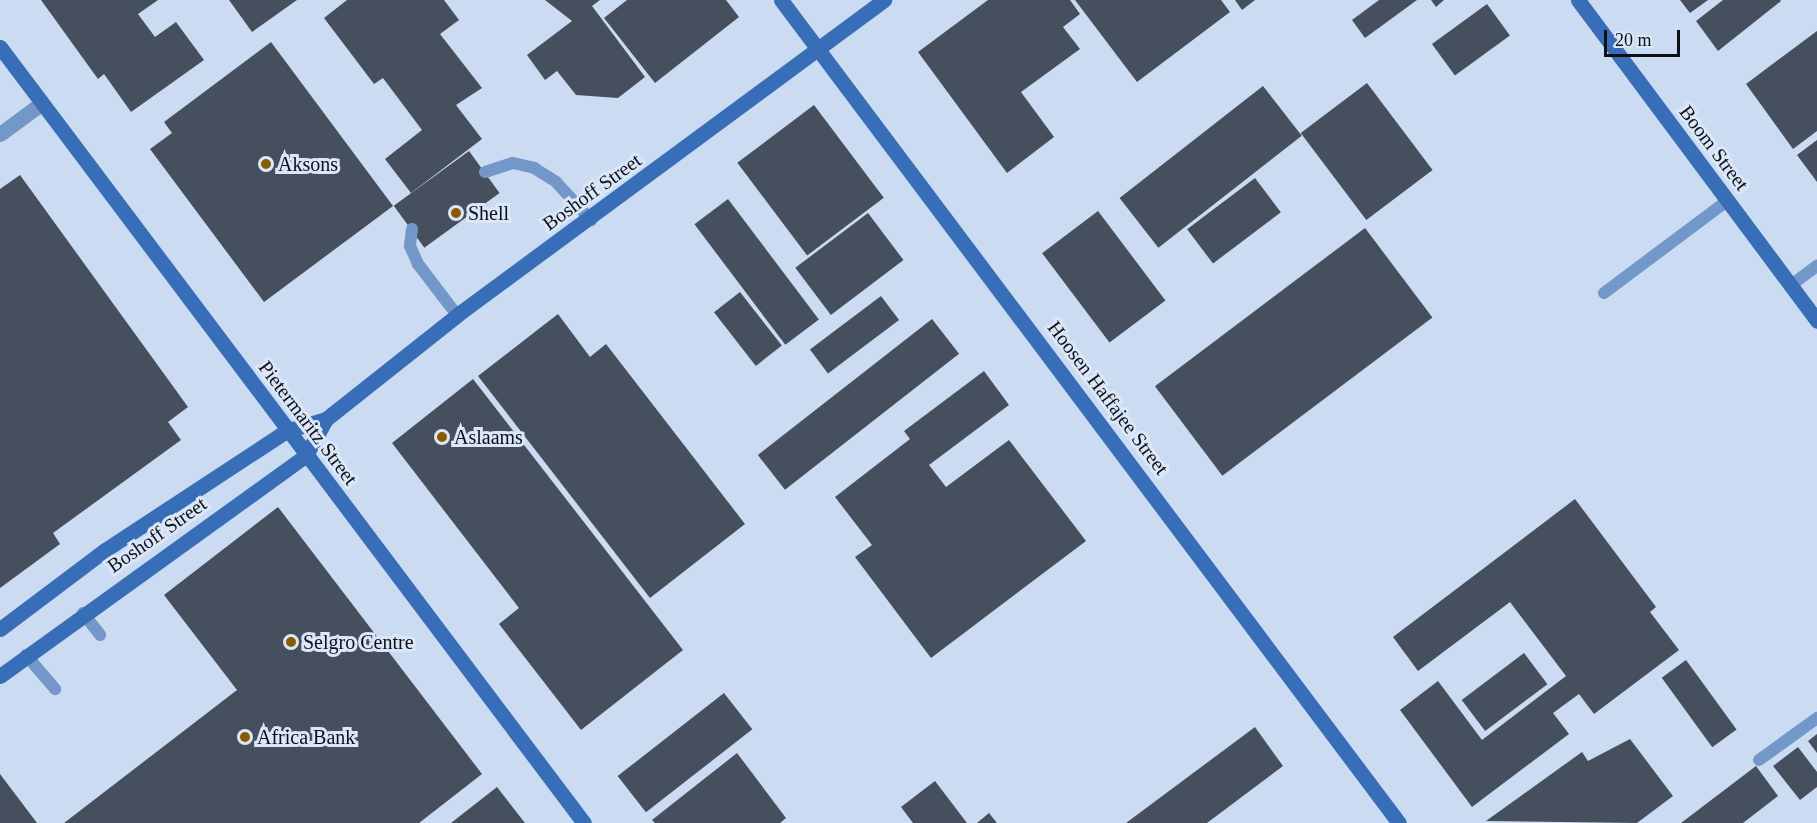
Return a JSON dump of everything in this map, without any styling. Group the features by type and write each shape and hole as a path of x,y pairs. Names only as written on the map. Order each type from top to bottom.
{"street":[{"name":"Hoosen Haffajee Street","path":"781,0 1399,823"},
{"name":"Boshoff Street","path":"0,629 105,550 286,431 326,419 458,315 591,220 884,0"},
{"name":"Boom Street","path":"1578,0 1817,321"},
{"name":"Pietermaritz Street","path":"0,47 286,431 584,823"},
{"path":"0,134 42,103"},
{"name":"Boshoff Street","path":"0,675 83,613 306,455 326,419"}],"lane":[{"path":"485,172 513,163 534,168 556,182 591,220"},
{"path":"1604,293 1727,201"},
{"path":"412,230 410,246 418,264 458,315"},
{"path":"1790,286 1817,266"},
{"path":"83,613 100,635"},
{"path":"26,655 55,689"},
{"path":"1759,760 1817,718"}],"shaded area":[{"path":"0,0 1817,0 1817,823 0,823"}],"building":[{"path":"41,0 158,0 138,14 155,37 176,22 204,60 131,112 104,74 98,79"},
{"path":"229,0 297,0 252,32"},
{"path":"347,0 444,0 459,20 440,34 482,88 456,105 482,139 411,193 385,159 422,130 383,78 374,84 324,18"},
{"path":"545,0 600,0 592,6 645,77 618,98 576,95 557,71 545,80 527,55 572,21"},
{"path":"627,0 726,0 739,17 655,83 604,18"},
{"path":"988,0 1070,0 1080,14 1063,27 1080,49 1021,92 1054,137 1007,173 918,52"},
{"path":"1075,0 1221,0 1230,12 1137,82"},
{"path":"1235,0 1255,0 1242,10"},
{"path":"1379,0 1417,0 1365,38 1352,20"},
{"path":"1431,0 1444,0 1436,7"},
{"path":"1680,0 1708,0 1690,13"},
{"path":"1723,0 1781,1 1718,51 1696,21"},
{"path":"1487,4 1510,36 1455,76 1432,44"},
{"path":"1817,31 1817,131 1793,149 1746,84"},
{"path":"271,42 393,206 264,302 150,149 172,133 164,122"},
{"path":"1367,83 1433,170 1366,220 1301,133"},
{"path":"1263,86 1302,136 1158,248 1120,198"},
{"path":"814,105 884,198 807,255 737,163"},
{"path":"1817,140 1817,182 1797,155"},
{"path":"469,151 500,193 424,248 394,206"},
{"path":"20,175 188,407 168,422 181,440 53,533 60,544 0,588 0,189"},
{"path":"1255,178 1281,212 1213,263 1187,229"},
{"path":"728,199 819,320 785,345 694,224"},
{"path":"1098,211 1165,300 1109,343 1042,253"},
{"path":"868,213 904,260 831,315 795,268"},
{"path":"1365,228 1432,317 1222,476 1155,386"},
{"path":"740,292 782,346 756,366 714,312"},
{"path":"881,296 899,320 828,374 810,350"},
{"path":"558,314 590,357 606,344 745,524 650,598 478,376"},
{"path":"932,319 959,354 785,490 758,455"},
{"path":"984,371 1009,405 929,465 946,487 1009,440 1086,541 931,658 855,557 872,545 835,497 910,439 904,431"},
{"path":"473,379 683,650 581,730 499,624 519,608 392,443"},
{"path":"1575,499 1656,607 1650,612 1679,650 1594,714 1579,694 1553,713 1569,734 1472,807 1400,710 1438,681 1482,740 1566,676 1510,602 1418,671 1393,637"},
{"name":"Selgro Centre","path":"278,507 482,774 419,823 64,823 237,690 164,595"},
{"path":"1524,653 1547,684 1485,731 1462,700"},
{"path":"1686,660 1737,730 1712,747 1662,678"},
{"path":"724,693 752,729 646,812 618,776"},
{"path":"1255,727 1283,766 1207,823 1126,823"},
{"path":"1817,734 1817,753 1808,741"},
{"path":"1630,739 1673,796 1637,823 1486,821 1582,752 1588,761"},
{"path":"1798,747 1817,772 1817,787 1800,800 1773,766"},
{"path":"737,753 786,818 780,823 655,823 652,820"},
{"path":"1756,766 1778,796 1743,823 1681,823"},
{"path":"0,774 37,823 0,823"},
{"path":"935,781 967,823 913,823 901,807"},
{"path":"497,787 525,823 451,823"},
{"path":"989,813 997,823 977,823"}],"place":[{"name":"Aksons","path":"266,164"},
{"name":"Shell","path":"456,213"},
{"name":"Aslaams","path":"442,437"},
{"name":"Selgro Centre","path":"291,642"},
{"name":"Africa Bank","path":"245,737"}]}
